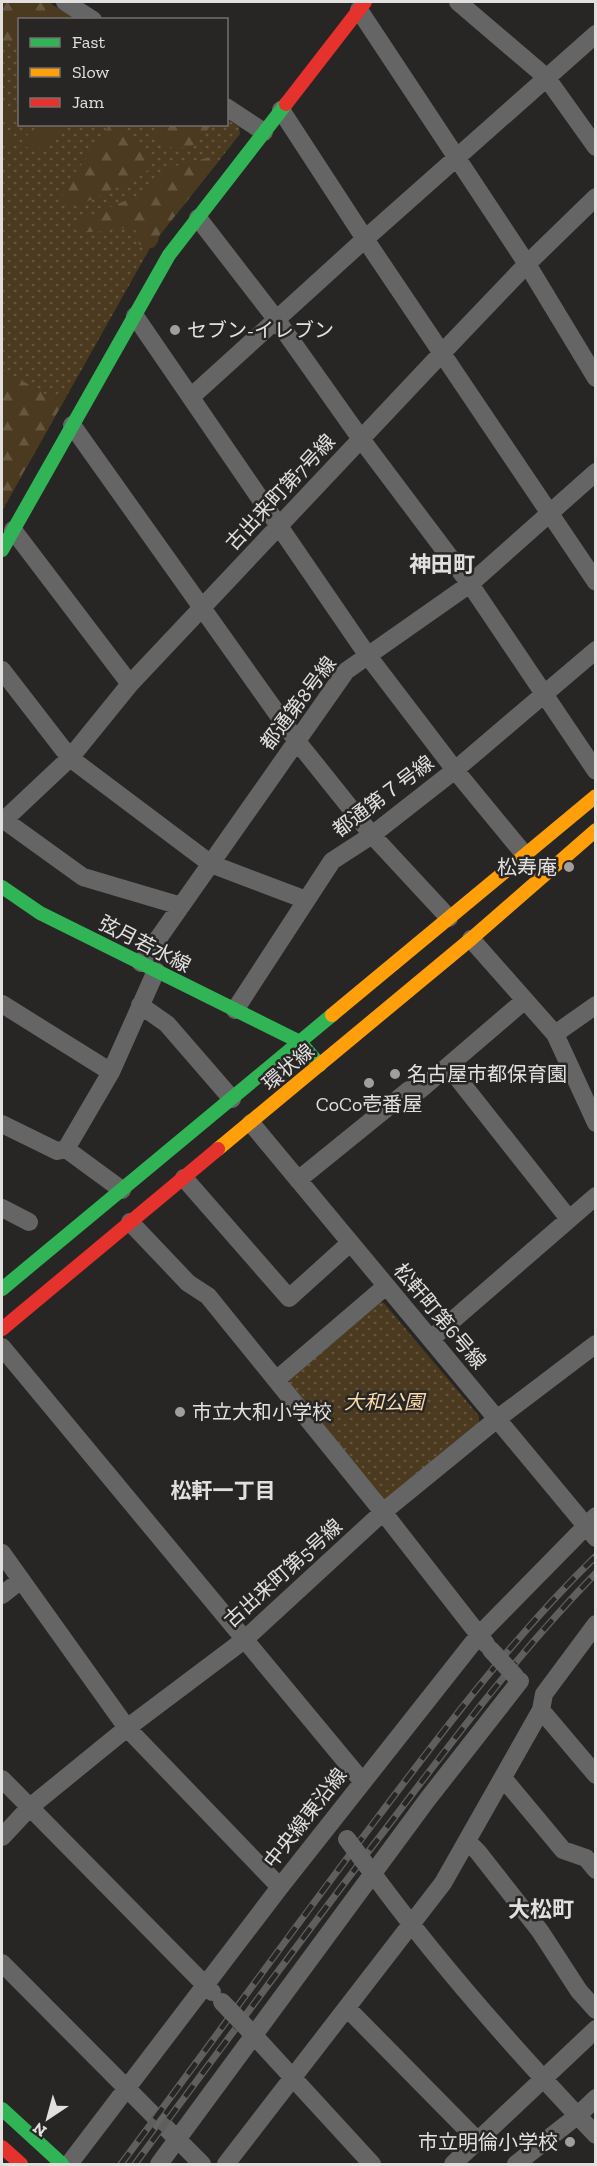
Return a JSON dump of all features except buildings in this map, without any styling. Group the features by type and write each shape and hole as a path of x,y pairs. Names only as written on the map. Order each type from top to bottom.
{"main road":[{"path":"2,549 169,255 362,6"},
{"name":"環状線","path":"2,1289 596,796"},
{"name":"環状線","path":"2,1329 471,939 596,830"},
{"name":"弦月若水線","path":"2,887 40,913 300,1042"},
{"path":"300,1042 320,1065"},
{"path":"2,2109 62,2164"},
{"path":"2,2147 21,2164"}],"street":[{"path":"65,2 90,18"},
{"path":"458,2 546,77 596,147"},
{"path":"362,6 456,159 527,264 596,378"},
{"path":"191,398 365,239 596,34"},
{"path":"228,108 264,132"},
{"path":"281,110 596,582"},
{"name":"古出来町第7号線","path":"3,821 70,758 130,684 280,524 527,264 596,197"},
{"path":"198,218 276,319 361,439 470,584 596,771"},
{"path":"135,316 280,524 368,656 455,770 525,855"},
{"path":"72,425 296,740 372,835 449,918"},
{"name":"都通第8号線","path":"66,1149 111,1072 140,1005 148,967 181,906 346,670 470,584 596,472"},
{"path":"13,530 130,684"},
{"name":"都通第７号線","path":"235,1010 332,861 372,835 455,770 596,650"},
{"path":"2,670 70,758 211,864 306,900"},
{"path":"3,821 83,877 181,906"},
{"path":"471,939 555,1034 596,1123"},
{"path":"298,1180 409,1090 420,1090 525,1000"},
{"path":"2,1004 111,1072"},
{"path":"140,1005 166,1024 232,1099"},
{"path":"555,1034 596,1005"},
{"path":"448,1066 569,1218"},
{"name":"松軒町第6号線","path":"251,1123 497,1419 592,1526"},
{"path":"2,1124 57,1151 66,1149 122,1190"},
{"path":"184,1178 289,1298 350,1243"},
{"path":"431,1339 596,1196"},
{"path":"2,1208 29,1222"},
{"path":"130,1222 188,1283 208,1296 383,1512 491,1650 542,1702 596,1775"},
{"path":"276,1380 386,1286"},
{"name":"古出来町第5号線","path":"2,1837 30,1807 127,1728 244,1640 383,1512 497,1419 596,1344"},
{"path":"2,1347 362,1781"},
{"name":"中央線東沿線","path":"69,2164 362,1781 479,1635 592,1526"},
{"path":"2,1553 127,1728 280,1887"},
{"path":"2,1595 21,1580"},
{"path":"226,2164 443,1883 503,1778 542,1702 596,1624"},
{"path":"159,2164 250,2032 517,1678"},
{"path":"503,1778 563,1850 586,1858 596,1870"},
{"path":"2,1779 222,2002 372,2164"},
{"path":"331,1822 347,1839 411,1926 543,2079 596,2135"},
{"path":"467,1841 540,1931 579,1991 596,2010"},
{"path":"2,1963 202,2164"},
{"path":"347,2008 477,2140"},
{"path":"453,2164 596,2029"},
{"path":"516,2164 596,2098"}],"green space":[{"path":"2,2 48,2 73,18 18,18 18,126 228,126 228,120 239,127 240,134 159,236 155,246 150,248 2,511"},
{"path":"2,2 47,2 73,18 18,18 18,48 2,41"},
{"path":"5,105 9,106 11,118 2,122 2,109"},
{"path":"46,126 60,126 60,130 53,139 39,148 28,148 23,145 24,136 33,134"},
{"path":"108,126 114,126 125,132 146,152 152,165 150,169 83,203 73,206 63,205 61,199 65,188"},
{"path":"153,126 210,126 197,144 174,150 157,136"},
{"path":"12,130 16,146 2,144 2,131"},
{"path":"211,157 218,162 159,236 153,248 138,244 137,238 140,233 133,230 125,228 86,232 79,229 78,223 83,218 144,193 171,167"},
{"path":"2,369 52,398 55,398 58,393 66,397 3,508 2,507"},
{"name":"大和公園","path":"377,1301 384,1303 479,1416 479,1424 386,1500 381,1500 286,1378"}],"railway":[{"path":"121,2164 455,1716 537,1618 596,1556"},
{"path":"135,2164 326,1907 465,1726 541,1632 596,1573"}],"traffic: fast":[{"path":"2,550 169,255 286,104"},
{"path":"2,887 40,913 300,1042 320,1065"},
{"path":"2,1289 332,1015"},
{"path":"2,2109 62,2164"}],"traffic: slow":[{"path":"332,1015 596,796"},
{"path":"218,1149 471,939 596,830"}],"traffic: jam":[{"path":"286,104 365,2"},
{"path":"2,1329 218,1149"},
{"path":"2,2147 21,2164"}],"place":[{"name":"セブン-イレブン","path":"175,330"},
{"name":"松寿庵","path":"569,867"},
{"name":"名古屋市都保育園","path":"395,1074"},
{"name":"CoCo壱番屋","path":"369,1083"},
{"name":"市立大和小学校","path":"180,1412"},
{"name":"市立明倫小学校","path":"570,2142"}],"district":[{"name":"神田町","path":"442,564"},
{"name":"松軒一丁目","path":"223,1490"},
{"name":"大松町","path":"541,1909"}]}
